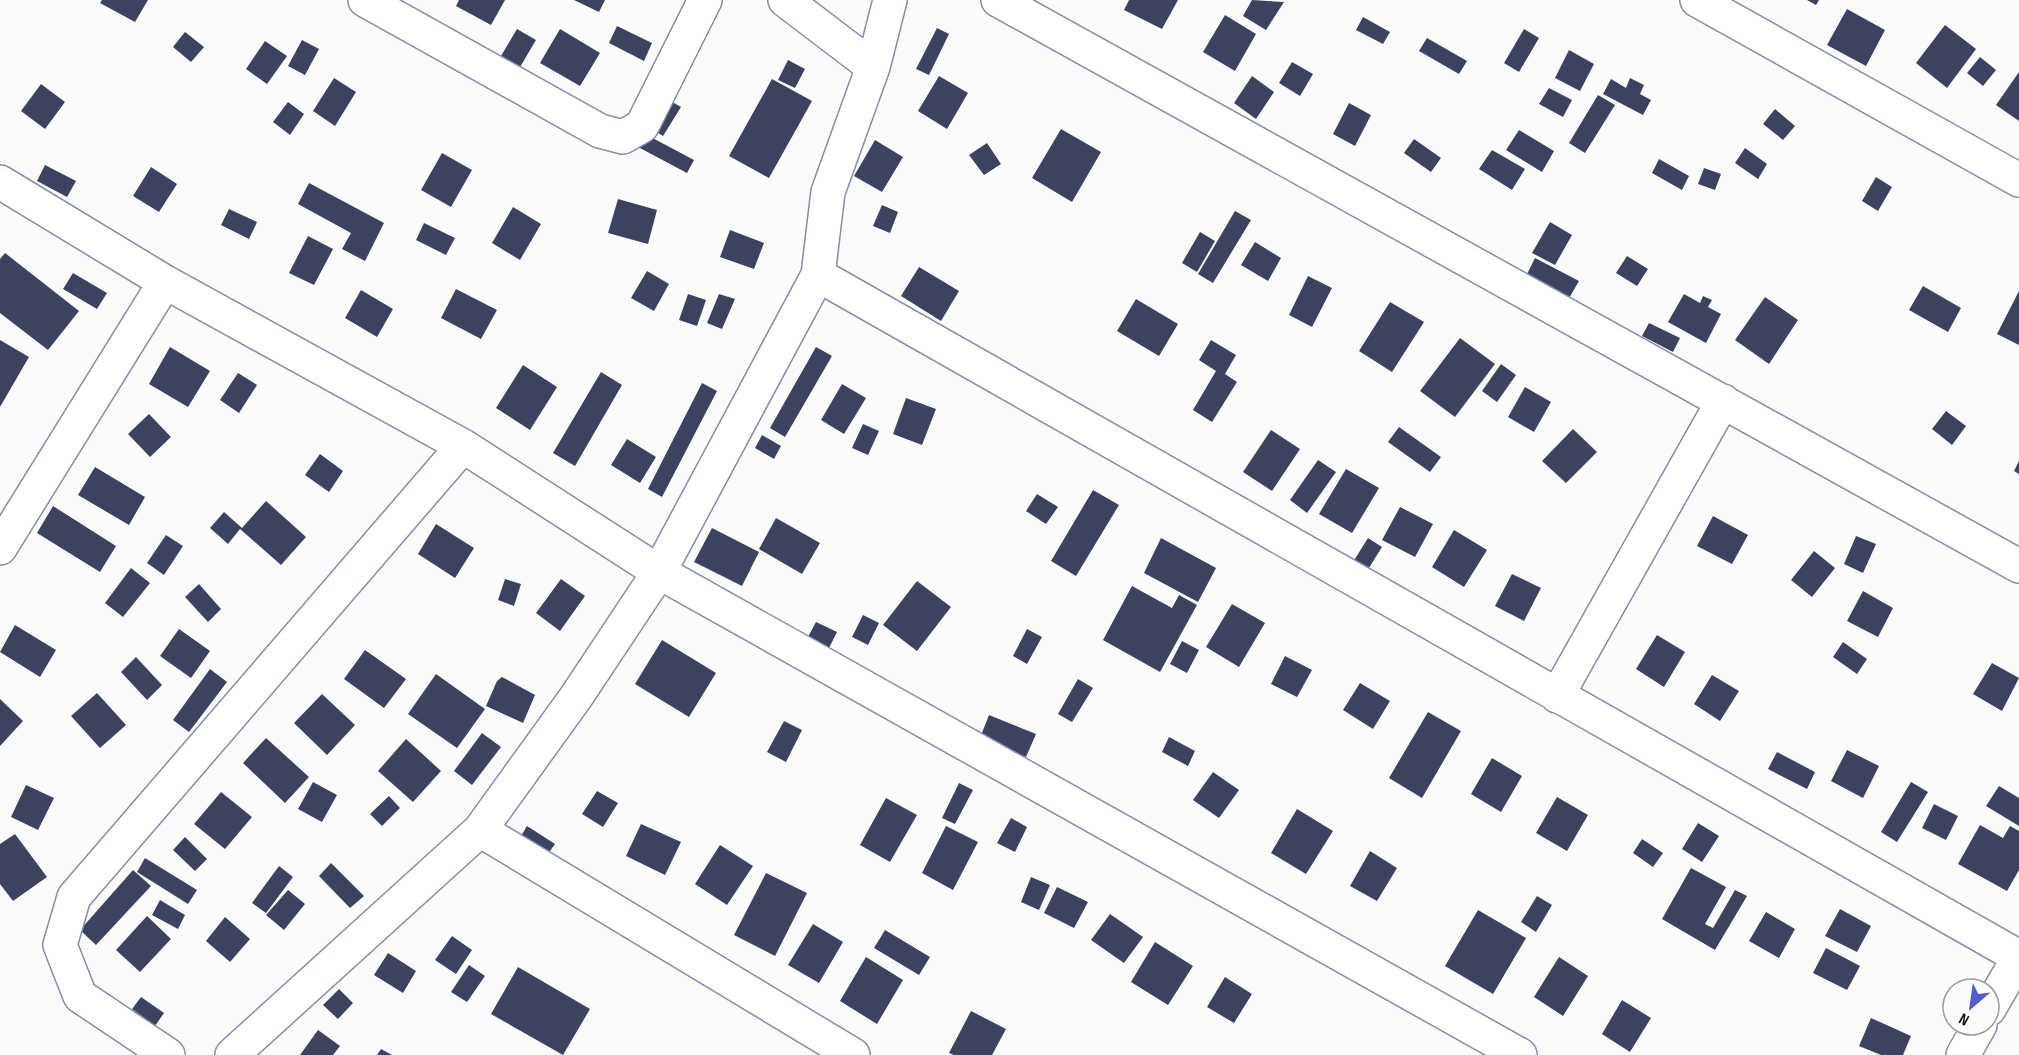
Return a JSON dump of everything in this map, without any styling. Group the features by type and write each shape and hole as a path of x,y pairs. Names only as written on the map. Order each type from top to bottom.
{"street":[{"path":"365,0 600,131 623,137 642,126 705,0"},
{"path":"785,0 873,68"},
{"path":"232,1055 480,830 576,697 659,572 818,275 828,192 873,68 890,0"},
{"path":"998,0 2019,566"},
{"path":"1697,0 2019,180"},
{"path":"0,182 165,282 463,446 659,572 1520,1055"},
{"path":"818,275 2019,957 2001,989"},
{"path":"0,548 165,282"},
{"path":"1557,696 1723,401"},
{"path":"168,1055 80,996 60,945 74,897 463,446"},
{"path":"480,830 814,1046 853,1055"},
{"path":"1964,1055 1974,1037"}],"building":[{"path":"102,0 148,0 135,22 100,3"},
{"path":"459,0 505,0 491,25 456,6"},
{"path":"574,0 605,0 599,12"},
{"path":"1129,0 1178,0 1162,29 1124,10"},
{"path":"1252,0 1284,2 1266,30 1243,16"},
{"path":"1807,0 1819,0 1816,5"},
{"path":"1847,9 1885,30 1866,66 1827,45"},
{"path":"1225,15 1256,34 1235,71 1203,52"},
{"path":"1363,17 1390,32 1383,44 1356,30"},
{"path":"1945,25 1976,49 1947,88 1916,63"},
{"path":"617,26 652,43 644,61 609,43"},
{"path":"937,28 949,34 929,75 916,69"},
{"path":"517,29 536,40 513,79 494,68"},
{"path":"560,29 600,53 580,86 540,63"},
{"path":"1524,29 1539,38 1519,72 1504,63"},
{"path":"185,32 204,47 191,62 173,47"},
{"path":"1427,38 1467,61 1459,74 1419,51"},
{"path":"302,40 319,49 305,75 288,66"},
{"path":"265,41 287,56 267,84 246,69"},
{"path":"1569,50 1594,64 1580,91 1555,78"},
{"path":"1980,57 1996,70 1983,86 1967,73"},
{"path":"788,60 805,69 795,88 778,80"},
{"path":"1292,62 1313,74 1300,96 1279,83"},
{"path":"2019,72 2019,121 1996,105"},
{"path":"939,76 968,93 947,129 918,111"},
{"path":"1252,76 1274,92 1256,119 1234,103"},
{"path":"334,78 356,92 335,126 313,111"},
{"path":"1630,78 1644,85 1640,94 1651,100 1643,115 1603,94 1611,79 1626,88"},
{"path":"772,79 812,101 769,178 729,156"},
{"path":"41,84 65,102 45,129 21,111"},
{"path":"1549,88 1572,100 1563,117 1539,104"},
{"path":"1598,95 1615,105 1585,153 1569,143"},
{"path":"667,99 681,107 663,136 649,127"},
{"path":"288,102 304,114 290,135 273,122"},
{"path":"1349,103 1371,115 1355,146 1333,134"},
{"path":"1775,109 1795,126 1783,140 1763,124"},
{"path":"1061,129 1101,152 1072,202 1032,178"},
{"path":"1519,130 1554,151 1542,172 1506,150"},
{"path":"645,134 694,160 687,173 638,147"},
{"path":"1414,139 1441,158 1431,172 1404,153"},
{"path":"875,140 903,157 882,192 854,176"},
{"path":"987,143 1001,164 984,175 969,155"},
{"path":"1745,148 1767,164 1758,179 1735,163"},
{"path":"1492,150 1525,169 1512,190 1479,169"},
{"path":"442,153 472,170 451,207 421,190"},
{"path":"1659,159 1689,176 1682,190 1652,173"},
{"path":"45,165 76,181 67,197 37,181"},
{"path":"151,167 177,184 159,212 133,196"},
{"path":"1704,168 1721,174 1715,190 1698,184"},
{"path":"1876,177 1892,187 1878,211 1862,201"},
{"path":"309,183 384,223 365,261 342,249 351,233 298,204"},
{"path":"618,199 657,210 648,244 608,233"},
{"path":"882,205 898,212 890,233 873,226"},
{"path":"513,207 541,224 520,260 492,243"},
{"path":"229,209 257,222 249,239 221,225"},
{"path":"1235,211 1251,220 1213,283 1198,274"},
{"path":"1550,222 1572,235 1555,265 1532,253"},
{"path":"424,223 455,238 446,255 416,240"},
{"path":"730,230 764,243 754,269 720,257"},
{"path":"1200,232 1215,241 1197,272 1182,263"},
{"path":"308,236 333,249 314,285 289,273"},
{"path":"1255,242 1281,258 1268,281 1241,265"},
{"path":"5,253 79,311 48,350 0,313 0,259"},
{"path":"1627,256 1648,269 1637,286 1616,273"},
{"path":"1535,258 1579,281 1568,300 1525,278"},
{"path":"919,267 959,291 941,321 901,296"},
{"path":"647,271 669,284 654,311 631,298"},
{"path":"73,273 107,293 97,309 63,289"},
{"path":"1308,276 1332,288 1312,327 1289,315"},
{"path":"1923,286 1961,308 1948,332 1909,310"},
{"path":"456,289 497,310 481,339 441,318"},
{"path":"361,290 393,309 377,337 345,318"},
{"path":"2019,291 2019,345 1997,334"},
{"path":"688,294 706,300 697,326 679,320"},
{"path":"719,294 735,299 722,329 707,323"},
{"path":"1684,294 1700,303 1703,296 1712,300 1708,307 1721,314 1706,343 1668,322"},
{"path":"1765,297 1798,320 1769,364 1735,340"},
{"path":"1136,299 1178,324 1159,356 1117,331"},
{"path":"1390,302 1424,322 1392,372 1359,351"},
{"path":"1649,323 1680,338 1673,352 1642,336"},
{"path":"1460,338 1495,364 1455,417 1420,391"},
{"path":"0,340 29,357 0,407"},
{"path":"1211,340 1236,355 1225,374 1237,382 1212,422 1193,410 1216,371 1199,360"},
{"path":"170,347 210,371 188,407 149,384"},
{"path":"816,347 832,356 785,437 770,428"},
{"path":"1501,364 1516,375 1497,402 1482,391"},
{"path":"523,365 557,387 530,430 496,408"},
{"path":"601,372 622,385 575,466 553,453"},
{"path":"238,373 257,385 239,413 220,400"},
{"path":"702,383 717,391 662,497 648,489"},
{"path":"842,384 866,398 844,434 821,420"},
{"path":"1525,387 1551,402 1534,432 1508,417"},
{"path":"906,398 936,409 922,445 893,434"},
{"path":"1946,411 1966,426 1952,445 1932,429"},
{"path":"149,414 171,437 150,457 128,434"},
{"path":"863,424 879,431 868,455 852,448"},
{"path":"1399,427 1441,457 1430,472 1388,442"},
{"path":"1573,429 1597,452 1566,483 1542,461"},
{"path":"1271,430 1300,449 1272,491 1243,472"},
{"path":"762,435 781,446 774,459 755,448"},
{"path":"627,439 656,457 640,483 611,465"},
{"path":"320,454 343,471 329,492 305,475"},
{"path":"1318,460 1336,472 1307,513 1290,500"},
{"path":"2019,461 2019,474 2014,471"},
{"path":"95,467 145,497 129,525 78,495"},
{"path":"1346,469 1379,488 1352,533 1319,514"},
{"path":"1093,490 1119,505 1076,576 1051,561"},
{"path":"1037,494 1058,507 1046,524 1026,511"},
{"path":"266,501 306,537 281,565 240,529 228,544 210,528 224,512 242,528"},
{"path":"53,506 116,546 100,572 37,533"},
{"path":"1400,507 1433,524 1415,557 1382,540"},
{"path":"1713,516 1748,535 1732,564 1697,546"},
{"path":"776,518 820,543 802,574 759,549"},
{"path":"436,524 474,548 455,578 418,554"},
{"path":"712,528 759,552 742,586 694,562"},
{"path":"1454,530 1487,550 1464,587 1432,567"},
{"path":"166,535 183,546 164,575 147,563"},
{"path":"1856,536 1876,544 1863,573 1844,564"},
{"path":"1161,538 1216,568 1198,602 1144,573"},
{"path":"1368,538 1382,547 1367,571 1353,562"},
{"path":"1814,551 1835,568 1812,597 1791,580"},
{"path":"131,568 150,583 123,617 105,603"},
{"path":"1512,574 1541,588 1524,621 1495,606"},
{"path":"505,579 521,584 514,606 498,600"},
{"path":"561,579 585,596 560,631 536,613"},
{"path":"917,581 951,607 917,651 883,625"},
{"path":"199,584 221,609 208,622 185,597"},
{"path":"1132,586 1172,608 1179,595 1197,605 1160,672 1103,640"},
{"path":"1863,591 1893,608 1878,637 1847,621"},
{"path":"1232,604 1265,623 1239,667 1206,647"},
{"path":"863,615 879,623 868,645 852,637"},
{"path":"816,622 837,632 829,648 808,637"},
{"path":"15,625 56,650 40,677 0,652"},
{"path":"179,629 210,651 191,678 160,656"},
{"path":"1027,629 1042,637 1027,664 1013,656"},
{"path":"1657,635 1685,652 1664,687 1636,669"},
{"path":"662,640 716,673 689,717 635,684"},
{"path":"1182,641 1199,650 1187,673 1170,664"},
{"path":"1843,642 1867,659 1857,674 1833,657"},
{"path":"365,650 406,679 384,708 344,679"},
{"path":"1285,656 1312,670 1297,697 1271,684"},
{"path":"136,657 162,685 147,700 121,672"},
{"path":"1992,663 2019,678 2002,711 1973,694"},
{"path":"210,669 227,682 189,732 173,720"},
{"path":"436,674 485,709 457,748 408,714"},
{"path":"1712,675 1739,691 1720,721 1694,704"},
{"path":"502,677 535,695 523,723 486,706 497,681"},
{"path":"1078,679 1093,688 1072,722 1058,714"},
{"path":"1360,683 1390,701 1373,729 1343,710"},
{"path":"97,693 126,725 100,748 71,716"},
{"path":"322,694 355,725 327,755 294,723"},
{"path":"0,699 23,721 0,746"},
{"path":"1428,712 1461,731 1422,798 1389,778"},
{"path":"989,715 1036,734 1026,757 980,738"},
{"path":"784,721 802,730 786,762 767,752"},
{"path":"482,733 501,747 472,785 454,771"},
{"path":"1169,737 1195,751 1188,766 1162,752"},
{"path":"266,738 309,777 285,803 243,763"},
{"path":"406,739 441,771 413,802 378,771"},
{"path":"1847,750 1879,766 1863,798 1831,781"},
{"path":"1777,752 1815,772 1807,789 1768,769"},
{"path":"1492,758 1522,776 1501,812 1471,794"},
{"path":"1213,772 1239,790 1219,818 1193,800"},
{"path":"313,782 337,795 322,822 298,809"},
{"path":"1911,782 1928,792 1897,842 1881,832"},
{"path":"959,783 973,790 955,824 942,818"},
{"path":"26,785 54,798 38,830 11,817"},
{"path":"1999,786 2019,798 2019,826 1986,806"},
{"path":"597,791 618,803 603,827 582,814"},
{"path":"221,792 252,817 225,849 194,824"},
{"path":"389,796 400,808 382,826 370,814"},
{"path":"1557,797 1588,815 1567,851 1536,833"},
{"path":"886,798 917,815 890,862 860,845"},
{"path":"1934,804 1958,816 1946,840 1922,828"},
{"path":"1297,809 1333,831 1306,874 1271,853"},
{"path":"1011,818 1027,827 1015,852 997,843"},
{"path":"1698,823 1719,836 1702,862 1682,849"},
{"path":"641,824 681,842 665,875 626,856"},
{"path":"1980,825 2003,838 2010,826 2019,831 2019,870 2007,891 1958,864"},
{"path":"527,826 555,844 545,858 518,841"},
{"path":"946,826 978,842 953,890 922,873"},
{"path":"15,834 47,877 13,901 0,884 0,844"},
{"path":"185,837 207,859 195,871 173,850"},
{"path":"1642,839 1663,853 1653,867 1633,853"},
{"path":"720,845 753,866 727,905 695,884"},
{"path":"1370,851 1397,868 1377,901 1350,886"},
{"path":"145,858 197,890 188,904 137,872"},
{"path":"331,863 364,896 350,908 319,876"},
{"path":"279,866 293,877 266,913 252,903"},
{"path":"1691,868 1726,887 1705,924 1713,928 1735,890 1747,896 1715,950 1662,919"},
{"path":"133,870 151,886 96,945 80,930"},
{"path":"766,873 807,893 775,956 734,935"},
{"path":"1031,877 1050,885 1039,910 1021,902"},
{"path":"1057,887 1088,902 1074,928 1044,913"},
{"path":"288,890 305,904 284,930 266,915"},
{"path":"1537,896 1552,905 1536,932 1521,922"},
{"path":"160,900 185,915 178,929 152,915"},
{"path":"1840,909 1871,926 1857,952 1825,936"},
{"path":"1478,910 1526,938 1493,994 1445,966"},
{"path":"1766,912 1795,929 1779,958 1749,941"},
{"path":"1110,914 1143,937 1124,963 1091,940"},
{"path":"147,916 171,939 140,972 116,950"},
{"path":"225,917 250,939 230,962 206,941"},
{"path":"813,924 843,942 819,983 788,965"},
{"path":"885,930 930,957 919,975 874,948"},
{"path":"452,936 472,950 456,974 435,960"},
{"path":"1155,942 1193,966 1168,1005 1131,982"},
{"path":"1826,948 1860,966 1847,990 1813,973"},
{"path":"388,953 416,971 403,993 374,975"},
{"path":"866,957 903,980 877,1024 840,1001"},
{"path":"1559,957 1588,976 1563,1016 1534,997"},
{"path":"469,965 485,976 467,1002 451,992"},
{"path":"518,967 590,1009 563,1055 491,1014"},
{"path":"1225,977 1252,994 1234,1023 1207,1007"},
{"path":"339,989 353,1003 338,1019 323,1005"},
{"path":"141,997 164,1013 155,1026 132,1009"},
{"path":"1622,1000 1651,1018 1630,1052 1602,1034"},
{"path":"971,1011 1006,1029 992,1055 949,1053"},
{"path":"1871,1018 1911,1036 1903,1055 1881,1055 1859,1046"},
{"path":"318,1030 340,1046 333,1055 300,1055"},
{"path":"381,1049 392,1055 377,1055"}]}
